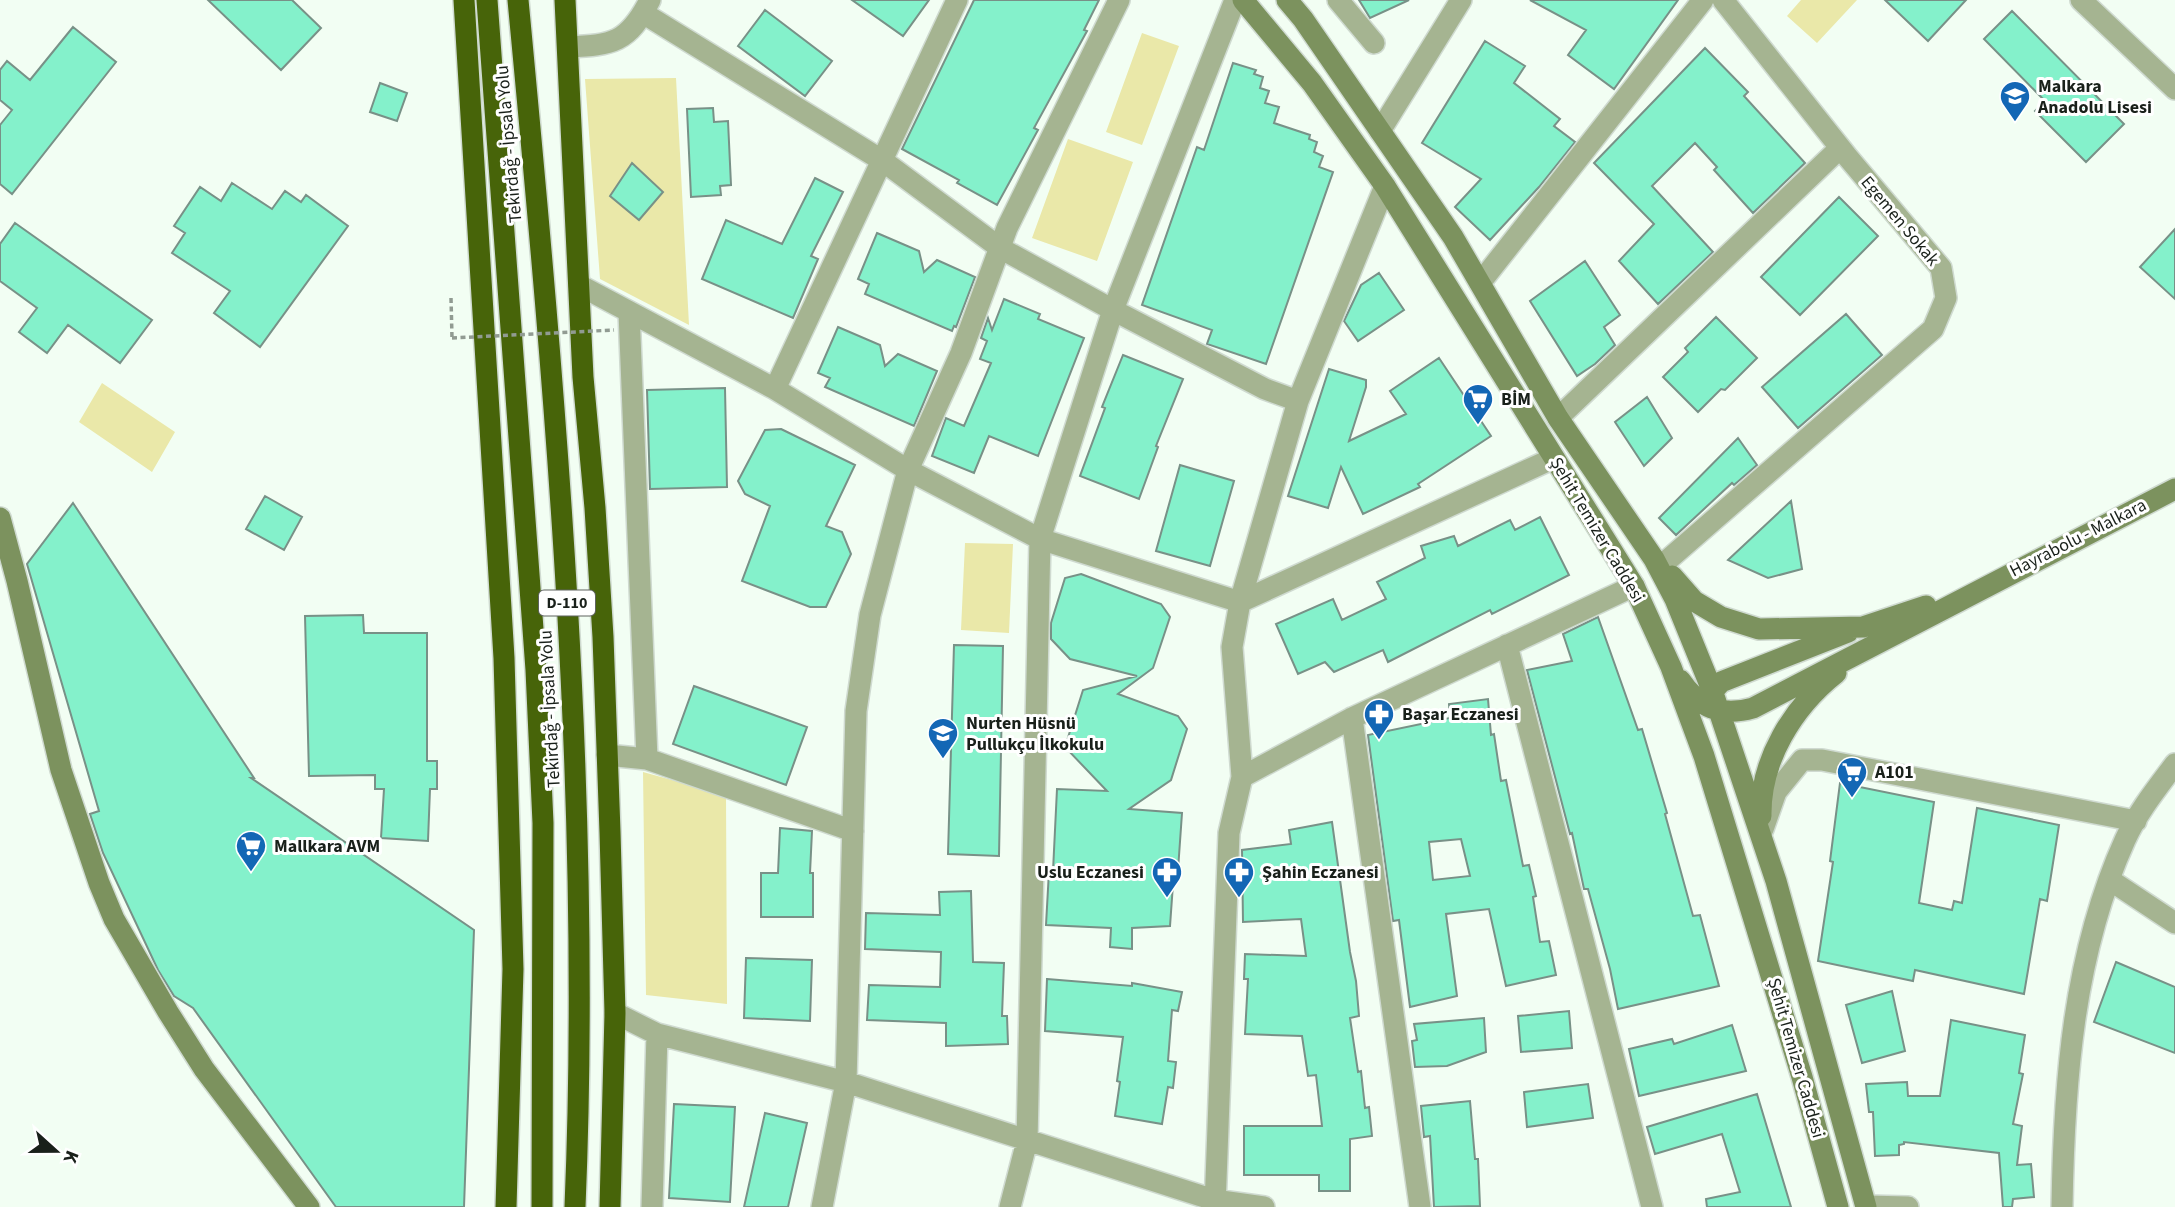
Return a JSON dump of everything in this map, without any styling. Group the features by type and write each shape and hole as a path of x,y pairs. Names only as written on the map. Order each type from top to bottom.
{"highway":[{"path":"464,0 504,658 513,969 506,1207"},
{"name":"Tekirdağ - İpsala Yolu","path":"487,0 536,670 543,850 542,1207"},
{"name":"Tekirdağ - İpsala Yolu","path":"518,0 549,331 571,665 581,957 575,1207"},
{"path":"565,0 583,377 603,637 615,1013 610,1207"}],"main road":[{"name":"Şehit Temizer Caddesi","path":"1242,0 1312,83 1385,186 1634,586 1671,667 1704,756 1798,1063 1838,1207"},
{"name":"Şehit Temizer Caddesi","path":"1287,0 1303,19 1454,237 1558,418 1658,562 1675,599 1776,881 1866,1207"},
{"name":"Hayrabolu - Malkara","path":"1982,588 2175,489"},
{"path":"0,518 61,770 114,919 204,1069 309,1207"},
{"path":"1658,562 1694,601 1721,617 1759,629 1863,627"},
{"path":"1704,756 1699,717 1711,702 1721,682 1863,627 1982,588"},
{"path":"1671,667 1685,688 1735,713 1754,708 1982,588"},
{"path":"1761,835 1763,785 1777,744 1813,694 1868,648"}],"street":[{"path":"775,389 957,0"},
{"path":"822,1207 846,1082 856,711 868,629 908,470 961,352 1007,228 1118,0"},
{"path":"1010,1207 1027,1141 1040,539 1113,310 1235,0"},
{"path":"1338,0 1374,43"},
{"path":"1380,131 1461,0"},
{"path":"1480,283 1703,0"},
{"name":"Egemen Sokak","path":"1658,562 1933,329 1946,298 1941,268 1846,155 1723,0"},
{"path":"2081,0 2175,89"},
{"path":"568,47 604,45 621,39 647,7 883,161 1000,248 1265,389 1298,401"},
{"path":"1558,418 1840,148 1846,155"},
{"path":"1214,1204 1229,833 1242,778 1232,647 1240,602 1298,401 1385,186"},
{"path":"579,285 775,389 908,470 1040,539 1240,602 1554,458"},
{"path":"629,312 647,759"},
{"path":"1242,778 1352,718 1634,586"},
{"path":"1507,645 1652,1207"},
{"path":"1352,718 1420,1207"},
{"path":"607,755 647,759 853,831"},
{"path":"1761,835 1776,792 1802,760 1822,760 2136,821"},
{"path":"2062,1207 2066,1087 2085,959 2126,839 2175,764"},
{"path":"2110,880 2175,923"},
{"path":"615,1013 657,1034 846,1082 1214,1204 1264,1207"},
{"path":"652,1207 657,1034"},
{"path":"1866,1207 1908,1207"}],"path":[{"path":"451,298 452,338 614,330"}],"shaded area":[{"path":"1801,0 1857,0 1817,43 1787,16"},
{"path":"1142,33 1179,46 1142,145 1106,132"},
{"path":"676,78 689,325 600,279 585,79"},
{"path":"1068,139 1133,162 1097,261 1032,238"},
{"path":"102,383 175,432 152,472 79,422"},
{"path":"965,543 1013,544 1009,633 961,630"},
{"path":"643,772 726,795 727,1004 646,995"}],"building":[{"path":"208,0 292,0 321,28 281,70"},
{"path":"852,0 929,0 903,36"},
{"path":"974,0 1099,0 1084,30 1087,31 1034,128 1038,130 997,205 957,183 959,180 902,149"},
{"path":"1359,0 1409,0 1370,18"},
{"path":"1530,0 1678,0 1614,89 1568,55 1586,30"},
{"path":"1885,0 1966,0 1928,41"},
{"path":"765,10 832,61 805,96 738,46"},
{"path":"2012,11 2124,124 2086,162 2035,111 2045,101 1984,39"},
{"path":"73,27 116,62 12,194 0,184 0,125 12,110 0,100 0,70 7,61 30,80"},
{"path":"1485,41 1525,66 1514,83 1560,119 1554,126 1575,142 1539,187 1490,240 1455,207 1481,179 1422,143"},
{"path":"1705,48 1748,92 1744,96 1805,163 1753,213 1714,170 1717,167 1695,143 1652,186 1713,252 1658,304 1619,261 1654,224 1594,163"},
{"path":"1233,63 1256,70 1254,74 1263,77 1260,88 1269,91 1265,103 1279,107 1274,123 1310,135 1309,139 1317,142 1314,152 1323,156 1319,167 1333,172 1266,364 1207,344 1212,330 1142,305 1197,147 1204,150"},
{"path":"380,83 407,93 397,121 370,112"},
{"path":"713,108 714,122 728,121 731,185 720,186 721,195 691,197 687,109"},
{"path":"632,163 663,192 639,220 610,196"},
{"path":"815,178 843,192 811,256 818,259 793,318 702,279 726,220 782,244"},
{"path":"232,183 272,209 285,191 301,202 306,195 348,226 260,347 214,313 230,291 172,253 185,233 174,226 200,187 221,201"},
{"path":"1839,197 1878,236 1800,315 1761,277"},
{"path":"15,223 152,320 120,363 68,325 47,353 19,332 37,308 0,281 0,244"},
{"path":"2175,229 2175,299 2140,267"},
{"path":"877,233 919,251 924,272 937,260 975,277 956,327 954,326 952,331 865,294 869,284 858,279"},
{"path":"1585,261 1620,315 1604,327 1615,345 1577,376 1530,301"},
{"path":"1379,273 1404,310 1358,341 1344,321 1361,285"},
{"path":"1004,299 1040,314 1038,319 1084,338 1038,456 989,436 974,473 932,456 946,418 964,426 991,363 980,359 987,341 981,338 988,318 992,330"},
{"path":"1846,314 1882,355 1798,428 1762,387"},
{"path":"1716,317 1757,358 1698,412 1663,377 1688,352 1685,348"},
{"path":"838,327 880,345 885,366 898,354 937,371 914,426 825,387 830,378 818,373"},
{"path":"1123,355 1183,379 1156,446 1158,447 1139,499 1080,476 1105,408 1102,407"},
{"path":"1439,358 1491,436 1418,484 1420,487 1363,514 1341,467 1328,508 1288,496 1329,369 1366,380 1349,441 1406,414 1390,391"},
{"path":"725,388 727,487 650,489 647,390"},
{"path":"1647,397 1672,438 1644,466 1615,422"},
{"path":"781,429 855,465 826,526 842,532 851,554 826,607 810,607 742,581 770,506 745,494 738,481 765,430"},
{"path":"1738,438 1757,465 1734,485 1732,483 1676,535 1659,518"},
{"path":"1180,465 1234,481 1210,566 1156,551"},
{"path":"265,496 302,517 284,550 246,529"},
{"path":"1791,501 1802,569 1768,578 1728,560"},
{"name":"Mallkara AVM","path":"73,503 254,778 251,778 474,930 464,1207 336,1207 193,1008 174,996 158,970 103,853 90,814 99,811 27,564"},
{"path":"1540,517 1569,575 1492,614 1490,610 1388,662 1383,650 1334,672 1325,662 1298,674 1276,624 1333,599 1342,620 1386,599 1377,582 1425,558 1421,546 1454,536 1458,546 1510,520 1515,530"},
{"path":"1081,574 1161,604 1170,617 1153,668 1118,694 1178,716 1187,729 1171,780 1129,809 1182,813 1170,926 1132,928 1132,949 1110,947 1111,928 1046,925 1049,871 1053,871 1057,789 1107,791 1065,747 1083,690 1137,676 1070,659 1051,639 1051,623 1065,578"},
{"path":"363,615 364,633 427,633 427,761 437,761 437,789 430,789 428,841 381,838 384,789 375,789 375,775 309,776 305,616"},
{"path":"1598,617 1638,730 1642,729 1693,916 1700,915 1719,986 1618,1009 1610,969 1588,889 1584,889 1572,833 1570,834 1527,670 1572,661 1563,634"},
{"path":"954,645 1003,646 999,856 948,854"},
{"path":"694,686 807,727 786,785 673,744"},
{"path":"1488,699 1491,735 1494,734 1501,781 1506,780 1523,866 1529,865 1536,896 1533,897 1540,942 1549,941 1556,975 1506,986 1489,909 1446,914 1457,996 1410,1007 1399,920 1393,921 1368,735 1450,718 1449,704","holes":["1461,839 1470,876 1433,880 1429,842"]},
{"path":"1840,783 1934,802 1919,903 1952,910 1954,901 1962,903 1977,808 2059,825 2047,901 2040,899 2024,994 1915,970 1913,981 1818,961 1833,862 1830,861"},
{"path":"1332,822 1356,981 1359,1016 1350,1018 1358,1072 1361,1071 1365,1108 1369,1107 1372,1136 1350,1139 1350,1191 1319,1191 1319,1175 1244,1175 1244,1126 1322,1126 1316,1075 1308,1076 1302,1036 1245,1034 1248,979 1244,979 1245,954 1306,956 1301,919 1243,922 1242,850 1291,844 1289,830"},
{"path":"780,828 812,831 810,873 813,873 813,917 761,917 761,873 778,873"},
{"path":"971,891 973,962 1004,963 1002,1016 1007,1016 1008,1044 946,1046 946,1023 867,1020 869,985 940,987 941,952 865,949 866,913 940,915 939,892"},
{"path":"746,958 812,960 810,1021 744,1018"},
{"path":"2116,962 2175,987 2175,1053 2094,1022"},
{"path":"1047,979 1132,986 1132,983 1182,992 1178,1011 1172,1010 1168,1061 1176,1062 1173,1088 1168,1087 1162,1124 1115,1116 1123,1037 1045,1031"},
{"path":"1892,991 1905,1051 1862,1063 1846,1005"},
{"path":"1569,1011 1572,1048 1521,1052 1518,1016"},
{"path":"1484,1018 1486,1052 1447,1066 1415,1067 1412,1041 1417,1040 1414,1024"},
{"path":"1951,1020 2025,1035 2019,1073 2023,1074 2013,1124 2022,1126 2017,1165 2031,1164 2034,1197 2013,1199 2012,1207 2003,1207 1999,1153 1904,1142 1899,1145 1899,1155 1875,1156 1873,1112 1869,1112 1866,1084 1907,1082 1908,1096 1940,1096"},
{"path":"1732,1025 1746,1071 1639,1096 1629,1049 1672,1039 1674,1044"},
{"path":"1588,1084 1593,1118 1527,1127 1524,1092"},
{"path":"1757,1094 1791,1207 1707,1207 1706,1199 1740,1192 1722,1134 1655,1154 1647,1127"},
{"path":"1470,1101 1475,1159 1478,1159 1480,1206 1434,1207 1430,1136 1424,1137 1421,1106"},
{"path":"674,1104 735,1107 730,1202 669,1198"},
{"path":"765,1113 807,1123 788,1207 744,1207"}],"place":[{"name":"Malkara Anadolu Lisesi","path":"2015,123"},
{"name":"BİM","path":"1478,426"},
{"name":"Başar Eczanesi","path":"1379,741"},
{"name":"Nurten Hüsnü Pullukçu İlkokulu","path":"943,760"},
{"name":"A101","path":"1852,799"},
{"name":"Mallkara AVM","path":"251,873"},
{"name":"Uslu Eczanesi","path":"1167,899"},
{"name":"Şahin Eczanesi","path":"1239,899"}]}
